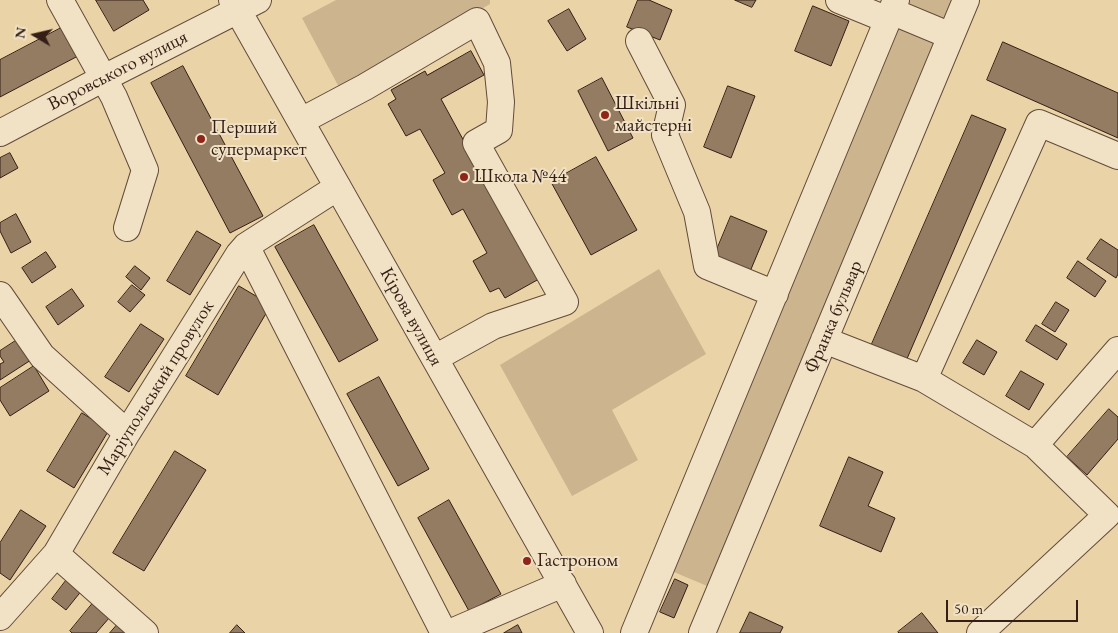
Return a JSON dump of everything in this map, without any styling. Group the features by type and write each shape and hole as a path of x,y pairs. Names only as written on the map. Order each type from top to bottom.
{"street":[{"path":"60,0 114,97 145,170 127,228"},
{"path":"839,0 892,10 951,36"},
{"name":"Франка бульвар","path":"702,633 966,0"},
{"name":"Воровського вулиця","path":"0,134 243,3"},
{"name":"Кірова вулиця","path":"243,3 301,122 590,633"},
{"path":"634,633 892,10"},
{"path":"301,122 477,21 497,63 501,102 499,130 476,143 566,302 493,326 435,358"},
{"path":"639,41 672,105 665,135 696,212 707,266 775,294"},
{"path":"924,379 1038,123 1118,156"},
{"name":"Маріупольський провулок","path":"0,617 56,554 127,433 239,254 246,246 338,187"},
{"path":"246,246 444,633"},
{"path":"0,295 42,356 127,433"},
{"path":"824,340 924,379 1035,446 1113,521 980,633"},
{"path":"1035,446 1118,350"},
{"path":"56,554 146,633"},
{"path":"449,633 563,584"},
{"path":"0,621 13,633"}],"shaded area":[{"path":"336,0 490,0 490,4 341,91 302,18"},
{"path":"896,0 966,0 719,591 662,567"},
{"path":"659,269 706,354 612,410 638,460 572,496 500,365"}],"building":[{"path":"96,0 143,0 149,10 114,31"},
{"path":"638,0 649,0 672,10 660,40 627,27"},
{"path":"735,0 756,0 752,7"},
{"path":"813,6 849,21 831,66 795,51"},
{"path":"569,9 586,39 567,51 548,21"},
{"path":"63,27 78,56 0,97 0,60"},
{"path":"1003,42 1118,93 1118,138 987,80"},
{"name":"Школа №44","path":"471,51 484,75 441,99 539,279 505,298 499,288 490,292 473,261 487,253 463,209 452,215 433,180 445,173 420,129 406,136 388,104 396,99 391,90 425,71 427,75"},
{"name":"Перший супермаркет","path":"183,66 263,216 230,233 151,83"},
{"name":"Шкільні майстерні","path":"602,78 633,138 608,151 578,91"},
{"path":"728,86 755,96 731,158 704,147"},
{"path":"972,115 1006,129 903,368 868,353"},
{"path":"10,153 18,168 0,178 0,158"},
{"path":"596,157 637,230 591,255 551,182"},
{"path":"16,214 31,242 11,253 0,231 0,223"},
{"path":"731,216 767,231 749,274 713,259"},
{"path":"314,225 378,340 339,362 275,247"},
{"path":"197,231 221,245 190,295 167,281"},
{"path":"1101,239 1118,250 1118,274 1116,278 1087,259"},
{"path":"46,252 56,267 32,283 22,268"},
{"path":"1078,261 1106,281 1095,297 1067,278"},
{"path":"135,266 150,278 141,290 126,277"},
{"path":"132,285 145,295 130,312 118,302"},
{"path":"239,286 271,305 218,395 186,376"},
{"path":"72,289 84,306 58,325 46,307"},
{"path":"1056,302 1069,310 1055,332 1042,324"},
{"path":"141,324 164,339 129,392 105,377"},
{"path":"1036,325 1067,344 1057,360 1026,341"},
{"path":"17,340 31,360 0,380 0,364 4,362 0,356 0,351"},
{"path":"977,340 997,352 984,375 963,363"},
{"path":"34,366 49,391 10,416 0,400 0,388"},
{"path":"1021,371 1044,384 1029,410 1006,396"},
{"path":"379,377 429,469 398,486 347,394"},
{"path":"1109,409 1118,417 1118,439 1087,475 1067,457"},
{"path":"82,413 109,430 74,488 47,471"},
{"path":"175,451 206,470 144,571 113,553"},
{"path":"849,457 883,472 868,506 895,518 881,552 820,526"},
{"path":"449,500 501,594 469,611 418,518"},
{"path":"21,510 46,526 10,580 0,573 0,543"},
{"path":"68,578 83,589 66,610 52,599"},
{"path":"675,579 688,585 674,618 660,612"},
{"path":"93,603 110,617 96,633 72,633 70,631"},
{"path":"750,612 783,627 780,633 740,633"},
{"path":"922,613 938,633 898,632"},
{"path":"117,625 126,633 110,633"},
{"path":"237,625 245,633 230,633"},
{"path":"518,625 522,633 504,633"}],"place":[{"name":"Шкільні майстерні","path":"605,115"},
{"name":"Перший супермаркет","path":"201,139"},
{"name":"Школа №44","path":"464,177"},
{"name":"Гастроном","path":"527,561"}]}
